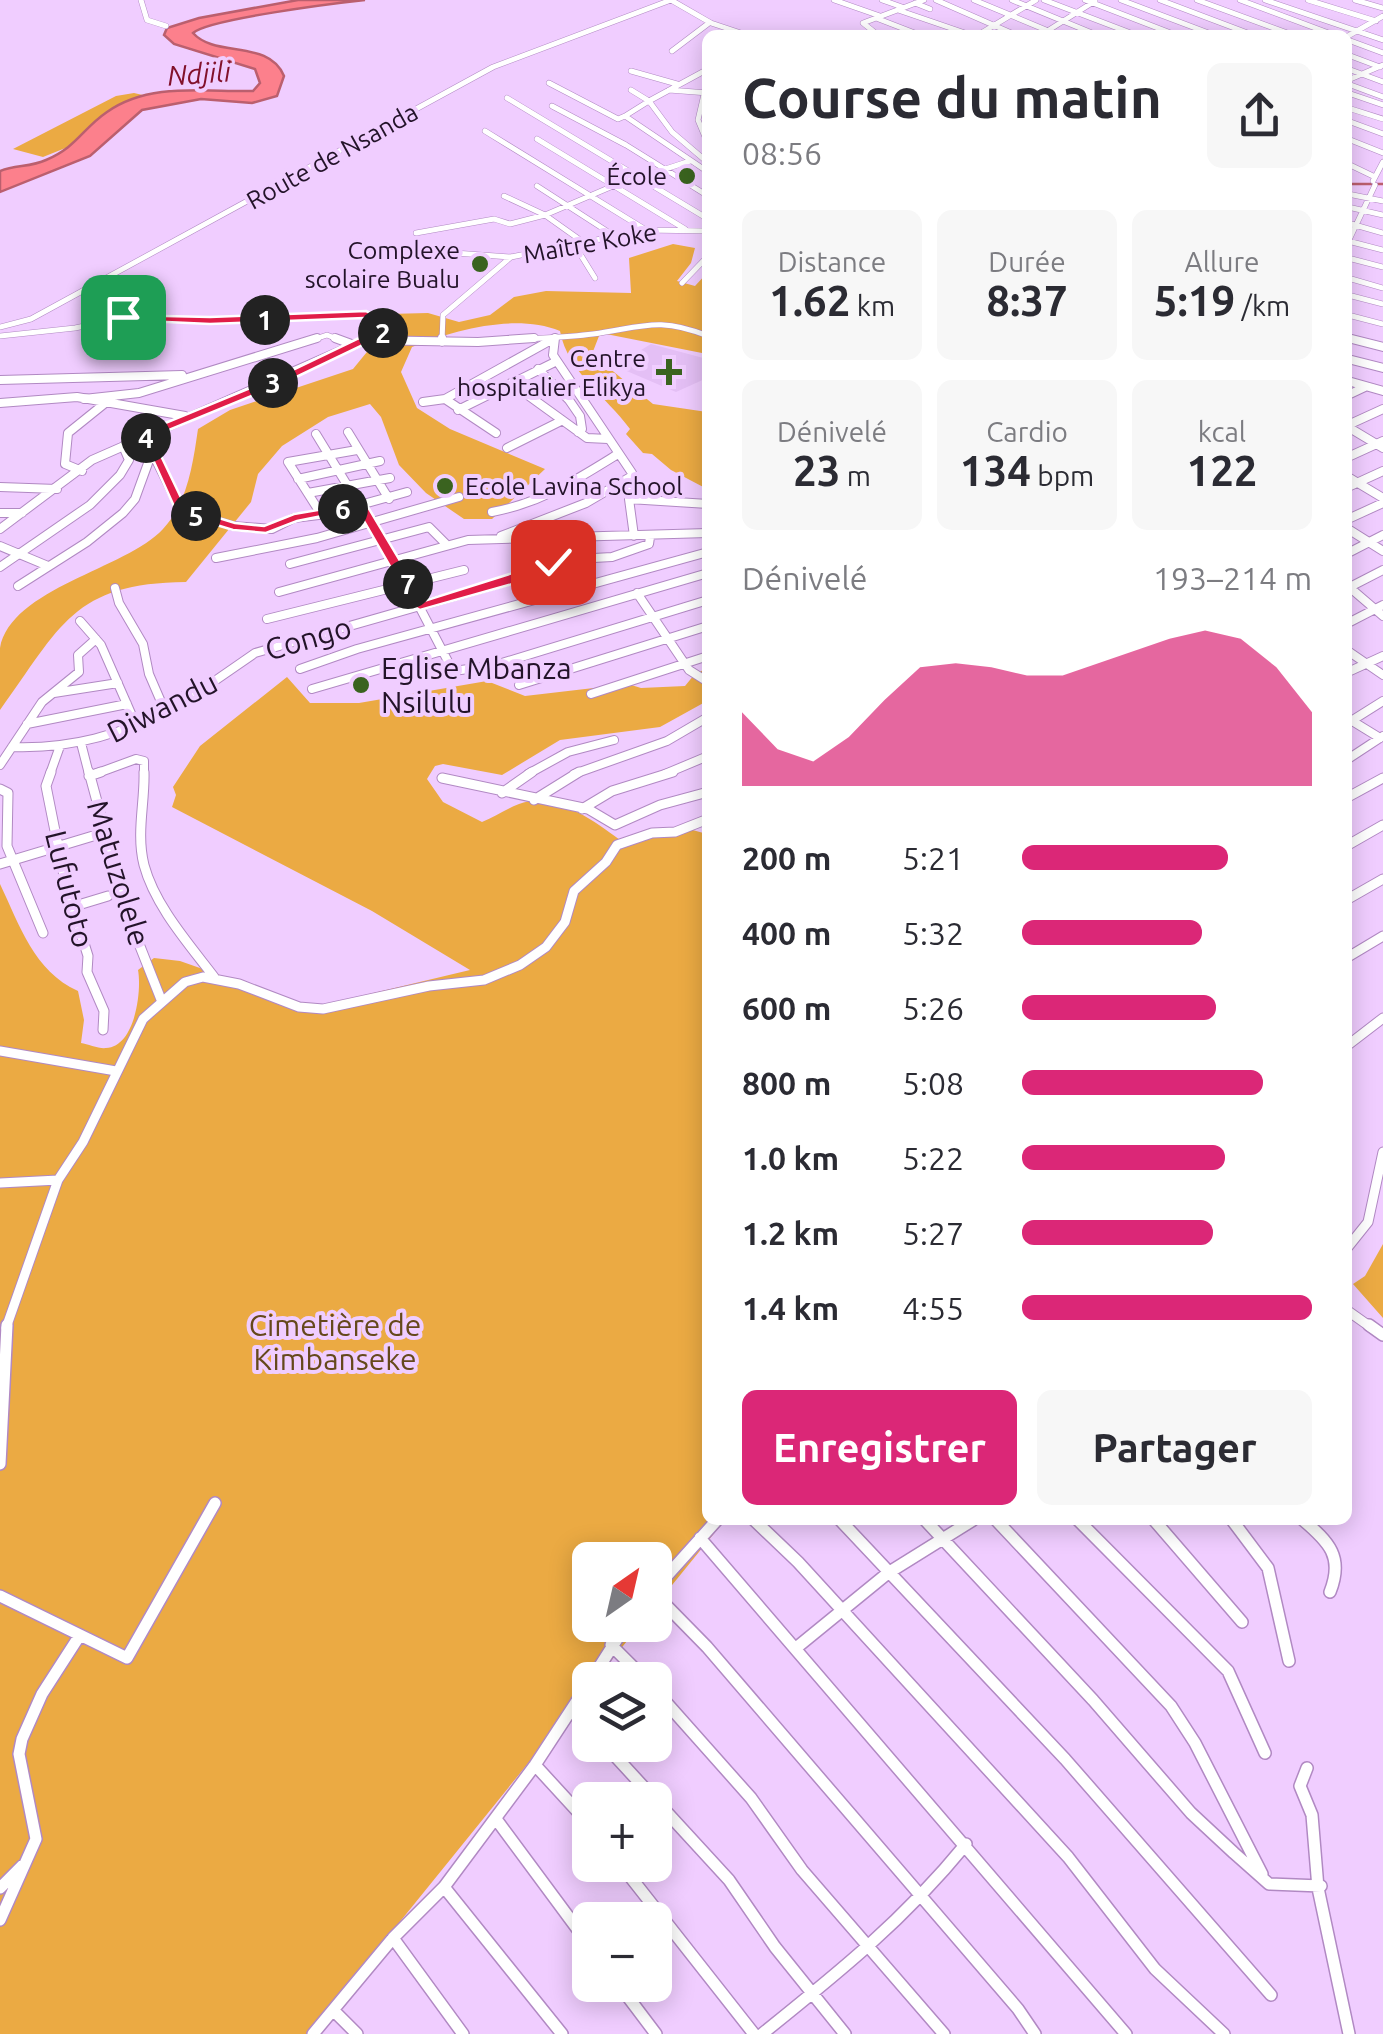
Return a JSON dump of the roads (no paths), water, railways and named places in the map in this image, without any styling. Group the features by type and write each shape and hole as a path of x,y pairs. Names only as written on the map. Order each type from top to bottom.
{"street":[{"path":"141,0 147,20 166,26"},
{"path":"671,0 709,23 731,30"},
{"name":"Route de Nsanda","path":"0,327 30,319 82,292 493,68 671,0"},
{"path":"834,0 906,30"},
{"path":"882,0 960,30"},
{"path":"872,30 863,22 924,0"},
{"path":"936,0 1003,30"},
{"path":"974,0 1046,30"},
{"path":"1012,0 1084,30"},
{"path":"985,30 1036,0"},
{"path":"1044,0 1121,29 1186,0"},
{"path":"1084,0 1162,30"},
{"path":"1121,0 1198,30"},
{"path":"1160,0 1240,30"},
{"path":"1198,0 1279,30"},
{"path":"1240,0 1321,30"},
{"path":"1266,0 1383,40"},
{"path":"1290,8 1307,0 1376,21"},
{"path":"1352,36 1383,12 1355,0"},
{"path":"1049,30 1095,2"},
{"path":"914,3 930,9"},
{"path":"1217,30 1262,8"},
{"path":"672,51 709,23"},
{"path":"1352,40 1383,53"},
{"path":"1352,56 1382,66"},
{"path":"1352,80 1382,66"},
{"path":"631,71 677,84"},
{"path":"1352,71 1383,82"},
{"path":"548,83 618,120 677,84 702,75"},
{"path":"1352,84 1383,97"},
{"path":"631,90 650,100 672,132 702,158"},
{"path":"666,90 702,93"},
{"path":"1352,93 1383,105"},
{"path":"508,98 702,214"},
{"path":"702,104 697,118 702,130"},
{"path":"552,106 702,192"},
{"path":"1352,109 1383,120"},
{"path":"625,116 702,168"},
{"path":"1352,123 1383,134"},
{"path":"486,132 646,230"},
{"path":"537,139 687,230"},
{"path":"1352,141 1383,154"},
{"path":"416,232 494,219 510,224 545,216 613,186 690,161"},
{"path":"1352,224 1364,211 1383,162"},
{"path":"1352,166 1376,178"},
{"path":"537,186 613,235"},
{"path":"1352,195 1383,201"},
{"path":"504,196 545,216 583,242"},
{"path":"1352,208 1383,215"},
{"path":"1352,225 1383,233"},
{"name":"Maître Koke","path":"413,250 511,257 646,230 702,231"},
{"path":"1352,243 1383,250"},
{"path":"574,244 595,278"},
{"path":"442,342 443,315 511,257"},
{"path":"1352,259 1383,267"},
{"path":"682,283 702,262"},
{"path":"1352,279 1383,288"},
{"path":"1352,295 1383,304"},
{"path":"0,336 65,330 128,316 210,321 353,314 377,318 385,338"},
{"path":"1352,315 1383,324"},
{"path":"0,529 92,460 365,340 385,338 400,343 556,338 658,322 678,324 702,334"},
{"path":"0,402 125,396 327,335 354,345"},
{"path":"556,338 552,347 557,360 632,476 629,499 634,536"},
{"path":"423,402 444,399 556,338"},
{"path":"1352,339 1383,347"},
{"path":"458,410 557,360"},
{"path":"1352,360 1383,368"},
{"path":"538,369 580,416 582,429 578,432"},
{"path":"0,380 189,376"},
{"path":"1352,382 1383,392"},
{"path":"511,384 593,442 608,439"},
{"path":"1352,393 1365,387"},
{"path":"84,399 188,416"},
{"path":"444,399 496,434"},
{"path":"82,471 66,464 65,440 72,427 104,404"},
{"path":"1352,424 1383,410"},
{"path":"508,448 562,421"},
{"path":"1352,428 1381,444"},
{"path":"348,432 389,499"},
{"path":"316,434 381,538 454,672 492,666 702,602"},
{"path":"145,435 178,507 233,526 266,530 294,518 406,492"},
{"path":"1352,455 1381,444"},
{"path":"0,567 120,476 129,460 124,446"},
{"path":"18,586 98,534 126,509 140,488 142,471 152,461 150,448"},
{"path":"320,514 288,462 357,450"},
{"path":"492,512 526,506 554,494 618,454"},
{"path":"298,479 380,461"},
{"path":"1352,484 1383,470"},
{"path":"494,538 586,503 632,476"},
{"path":"308,494 390,478"},
{"path":"1352,479 1383,500 1352,518"},
{"path":"0,487 57,489"},
{"path":"216,558 372,523 459,497"},
{"path":"629,499 702,504"},
{"path":"0,514 23,513"},
{"path":"290,564 428,527 434,528 447,544"},
{"path":"1352,531 1383,551"},
{"path":"279,592 447,544 494,538 650,538 702,534"},
{"path":"1352,551 1383,536"},
{"name":"Congo","path":"246,657 526,576 557,560 612,557 649,544 650,538"},
{"path":"0,546 48,566"},
{"path":"300,668 702,554"},
{"path":"267,619 464,570"},
{"path":"1352,585 1383,570"},
{"path":"312,689 702,574"},
{"path":"115,588 119,603 143,644 149,674 165,711"},
{"path":"1352,590 1379,607 1383,616"},
{"path":"637,593 666,641 684,664 702,678"},
{"path":"1352,621 1379,607"},
{"path":"80,621 96,638 137,727"},
{"path":"519,685 702,628"},
{"path":"0,764 52,694 79,672 79,654 96,638"},
{"path":"1352,654 1383,676"},
{"path":"1352,670 1383,656"},
{"name":"Diwandu","path":"12,747 81,743 137,727 172,706 172,700 203,690 246,657"},
{"path":"591,694 702,658"},
{"path":"52,694 118,682"},
{"path":"1352,719 1383,702"},
{"path":"27,724 127,704"},
{"path":"534,800 554,782 588,765 670,740 702,721"},
{"path":"1352,722 1382,737"},
{"path":"1352,756 1382,737"},
{"path":"502,793 561,752 592,741 614,740"},
{"name":"Matuzolele","path":"81,743 103,833 162,1002"},
{"name":"Lufutoto","path":"60,746 46,786 66,886 88,956 86,972 104,1011 103,1030"},
{"path":"582,809 597,797 633,781 702,758"},
{"path":"90,776 133,760 144,761 145,793 140,808 144,865 172,922 214,978"},
{"path":"442,778 582,809 615,825 702,794"},
{"path":"1352,796 1383,778"},
{"path":"0,789 8,793 5,831 13,860 43,934"},
{"path":"0,1464 4,1338 17,1290 58,1180 84,1142 143,1019 192,978 214,978 322,1010 429,986 484,980 520,965 546,947 565,922 574,891 623,842 675,832 702,821"},
{"path":"1352,844 1383,825"},
{"path":"0,864 103,833"},
{"path":"1352,897 1383,879"},
{"path":"75,906 108,896"},
{"path":"1352,955 1383,936"},
{"path":"1352,1041 1383,1018"},
{"path":"0,1051 116,1071"},
{"path":"1352,1240 1368,1222 1383,1152"},
{"path":"0,1183 58,1180"},
{"path":"1352,1314 1383,1335"},
{"path":"0,1596 126,1658 216,1502"},
{"path":"672,1572 713,1525"},
{"path":"759,1525 798,1562 1056,1846 1072,1858 1092,1891 1166,1979 1200,2017 1224,2034"},
{"path":"845,1525 1064,1759 1272,1995"},
{"path":"930,1525 1190,1813 1268,1884 1321,1886"},
{"path":"796,1648 888,1573 964,1525"},
{"path":"1001,1525 1171,1706 1195,1743 1240,1837 1268,1884"},
{"path":"1083,1525 1228,1671 1265,1753"},
{"path":"1158,1525 1242,1622"},
{"path":"1236,1525 1268,1568 1289,1661"},
{"path":"1309,1525 1337,1556 1340,1570 1330,1592"},
{"path":"700,1538 1126,2034"},
{"path":"672,1610 1018,2008 1035,2034"},
{"path":"0,1920 36,1839 19,1754 22,1739 42,1694 80,1635"},
{"path":"601,1662 613,1642"},
{"path":"611,1645 628,1662"},
{"path":"672,1709 750,1798 802,1870 944,2034"},
{"path":"313,2034 393,1938 444,1887 572,1710"},
{"path":"620,1762 728,1880 845,2034"},
{"path":"535,1765 572,1805"},
{"path":"1307,1768 1300,1786 1311,1802 1316,1871 1349,2034"},
{"path":"496,1819 572,1922"},
{"path":"762,2034 813,1996 921,1899 966,1844"},
{"path":"0,1888 28,1860"},
{"path":"634,1882 754,2034"},
{"path":"444,1887 562,2034"},
{"path":"393,1938 464,2034"},
{"path":"632,2002 656,2034"},
{"path":"332,2010 357,2034"}],"waterway":[{"path":"1352,184 1383,184"}],"place":[{"name":"École","path":"687,176"},
{"name":"Complexe scolaire Bualu","path":"480,264"},
{"name":"Centre hospitalier Elikya","path":"669,372"},
{"name":"Ecole Lavina School","path":"445,486"},
{"name":"Eglise Mbanza Nsilulu","path":"361,685"}],"water label":[{"name":"Ndjili","path":"199,73"}],"park label":[{"name":"Cimetière de Kimbanseke","path":"335,1342"}]}
